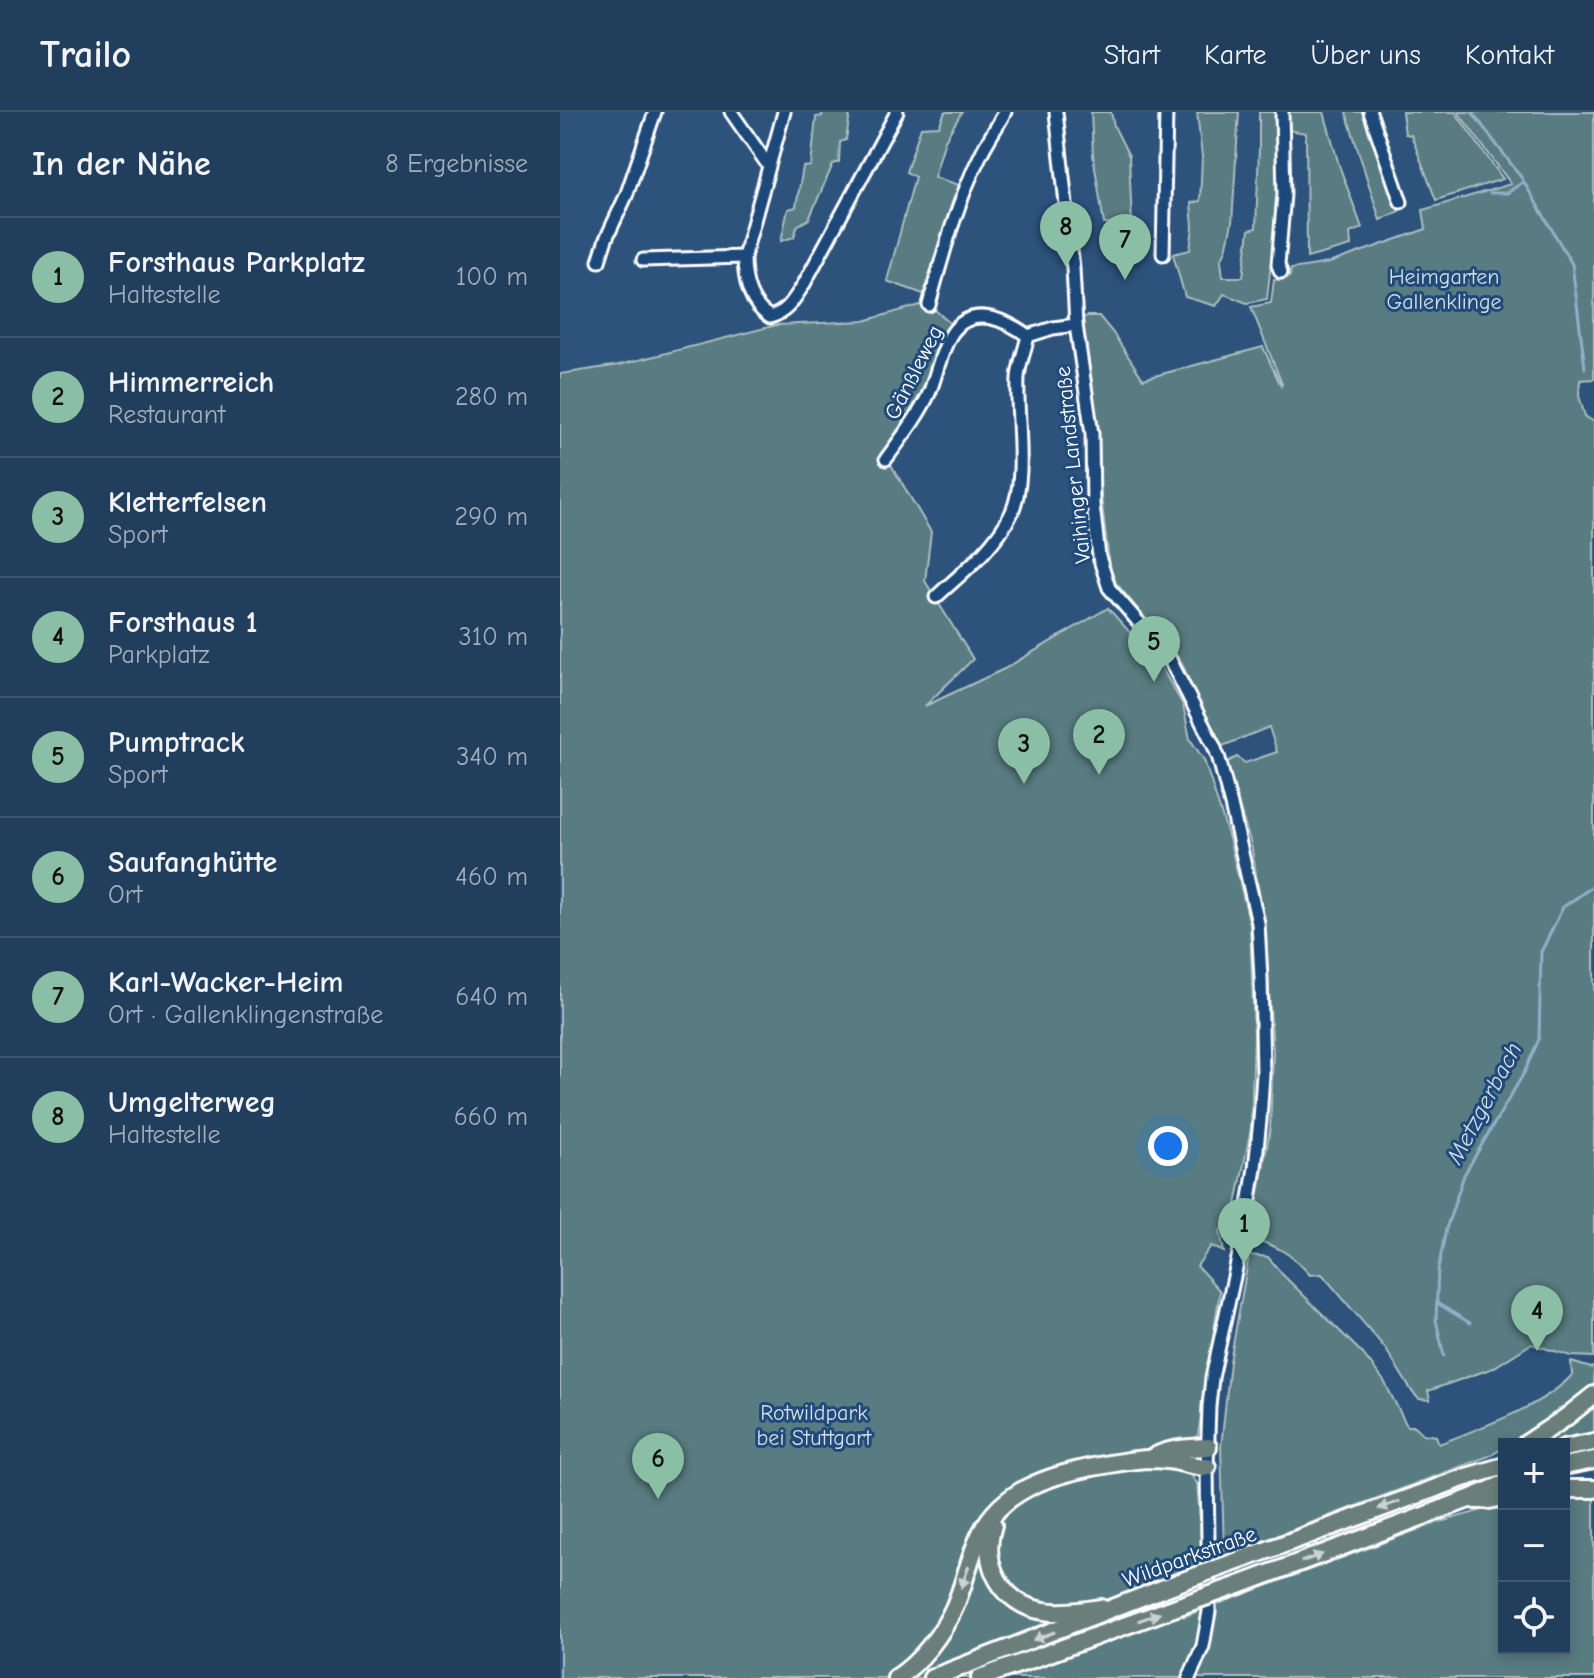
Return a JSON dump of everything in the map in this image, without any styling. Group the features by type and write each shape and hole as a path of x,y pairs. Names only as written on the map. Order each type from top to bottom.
{"highway":[{"path":"1535,1438 1594,1395"},
{"path":"1570,1447 1594,1442"},
{"path":"1149,1459 1173,1450 1208,1447"},
{"path":"896,1678 920,1658 938,1635 954,1608 981,1534 999,1508 1022,1490 1044,1480 1110,1464 1149,1459 1207,1467"},
{"path":"1463,1478 1498,1459"},
{"path":"1570,1465 1594,1460"},
{"path":"1463,1478 1498,1468"},
{"name":"Wildparkstraße","path":"932,1678 1116,1606 1463,1478"},
{"path":"1469,1499 1498,1487"},
{"path":"1570,1489 1594,1489"},
{"path":"1469,1499 1498,1498"},
{"name":"Wildparkstraße","path":"980,1678 1469,1499"},
{"path":"999,1508 991,1530 989,1552 996,1577 1011,1597 1029,1607 1048,1612 1116,1606"},
{"path":"1004,1678 1050,1657 1064,1647"}],"street":[{"path":"599,261 626,196 655,112"},
{"path":"731,112 768,165"},
{"path":"784,112 744,257 744,275 752,297 760,311 770,317 789,307 804,284 897,112"},
{"path":"929,305 961,201 982,151 1005,112"},
{"name":"Vaihinger Landstraße","path":"1056,112 1076,325 1092,434 1093,504 1099,557 1109,588 1168,656 1214,746 1258,923 1262,1036 1260,1120 1247,1217 1212,1378 1207,1467 1209,1612 1203,1646 1189,1678"},
{"path":"1163,254 1166,112"},
{"path":"1281,272 1278,265 1284,194 1282,112"},
{"path":"1370,112 1401,202"},
{"path":"643,260 744,257"},
{"name":"Gänßleweg","path":"886,459 929,394 952,333 963,322 978,316 994,317 1028,336"},
{"path":"936,597 975,561 999,534 1012,513 1019,475 1018,376 1028,336 1076,325"}],"green space":[{"path":"823,112 861,113 850,113 846,140 840,142 839,162 833,164 809,219 797,226 794,237 781,241 788,209 796,207 803,167 811,166 816,117 822,116"},
{"path":"945,112 962,112 945,140 934,177 962,186 926,295 887,281 915,177 906,172 921,127 939,126"},
{"path":"1091,112 1111,112 1114,126 1129,156 1132,224 1104,224 1093,155"},
{"path":"1197,112 1239,112 1232,223 1221,260 1223,277 1243,277 1249,230 1256,228 1259,112 1278,112 1279,191 1267,299 1247,303 1224,294 1216,306 1185,297 1173,254 1190,250 1193,227 1191,203 1200,201 1202,157"},
{"path":"1287,112 1324,112 1362,228 1350,233 1351,246 1307,258 1306,133 1288,130"},
{"path":"1346,112 1366,112 1399,211 1380,220"},
{"path":"1402,112 1455,112 1503,179 1436,200 1411,135 1405,134"},
{"name":"Heimgarten Gallenklinge","path":"1458,112 1594,112 1594,379 1580,380 1579,396 1585,416 1594,422 1594,1357 1571,1356 1531,1344 1493,1368 1428,1391 1430,1400 1419,1399 1413,1393 1385,1348 1322,1274 1310,1275 1284,1252 1251,1238 1270,1129 1273,1053 1265,927 1251,844 1225,763 1237,757 1245,763 1277,752 1269,727 1218,748 1181,661 1116,583 1108,554 1080,319 1099,316 1143,379 1263,347 1281,386 1251,307 1271,303 1274,280 1286,279 1291,269 1329,263 1426,229 1423,210 1511,184"},
{"name":"Rotwildpark bei Stuttgart","path":"927,303 951,324 926,391 884,453 931,532 925,581 973,659 925,706 1004,669 1108,608 1161,667 1183,705 1190,739 1204,760 1229,838 1250,925 1254,1035 1251,1128 1234,1215 1220,1231 1224,1252 1211,1246 1197,1266 1220,1291 1198,1435 1192,1441 1144,1453 1100,1458 1183,1468 1197,1483 1203,1563 1150,1583 1156,1600 1183,1617 1436,1523 1498,1506 1498,1654 1570,1654 1570,1497 1594,1497 1594,1678 560,1678 560,374 619,365 777,325 864,321"},
{"path":"1249,1255 1268,1257 1363,1354 1384,1381 1407,1426 1415,1426 1423,1434 1436,1436 1439,1444 1510,1416 1545,1397 1572,1375 1571,1362 1594,1367 1594,1384 1525,1437 1498,1438 1498,1451 1489,1456 1238,1550 1224,1550 1221,1447 1230,1362"},
{"path":"1594,1401 1594,1436 1570,1440 1543,1438"}],"waterway":[{"name":"Metzgerbach","path":"1472,112 1521,177 1572,264 1585,368"},
{"path":"1490,193 1507,193 1523,182"},
{"name":"Metzgerbach","path":"1444,1356 1436,1320 1438,1270 1446,1229 1464,1175 1524,1073 1539,1039 1541,952 1563,907 1594,884"},
{"path":"1437,1303 1470,1323"}],"place":[{"name":"Umgelterweg","path":"1066,267"},
{"name":"Karl-Wacker-Heim","path":"1125,280"},
{"name":"Pumptrack","path":"1154,682"},
{"name":"Himmerreich","path":"1099,775"},
{"name":"Kletterfelsen","path":"1024,784"},
{"name":"Forsthaus Parkplatz","path":"1244,1264"},
{"name":"Forsthaus 1","path":"1537,1351"},
{"name":"Saufanghütte","path":"658,1499"}]}
